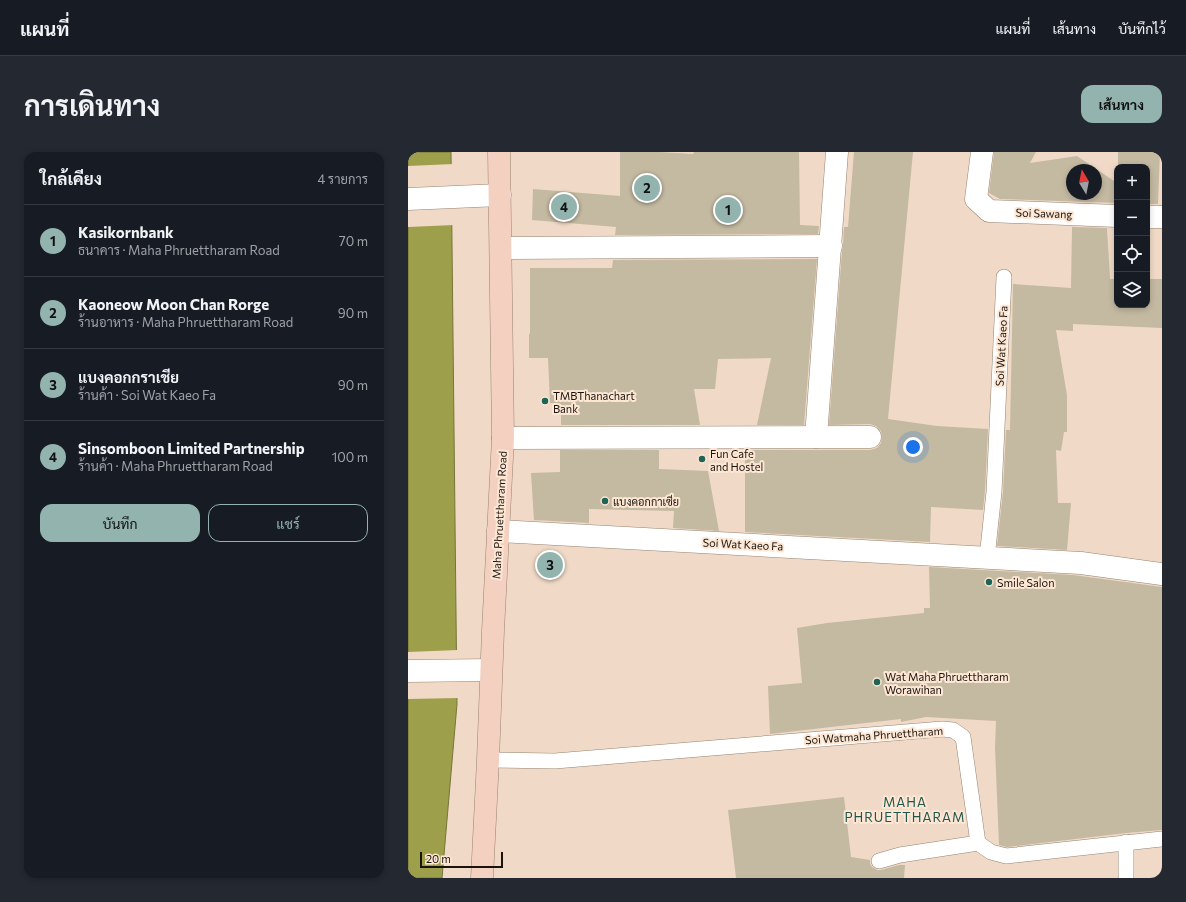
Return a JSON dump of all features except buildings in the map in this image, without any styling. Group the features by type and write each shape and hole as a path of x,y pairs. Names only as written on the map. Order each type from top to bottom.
{"main road":[{"name":"Maha Phruettharam Road","path":"482,878 503,438 499,152"}],"street":[{"path":"816,437 838,152"},
{"name":"Soi Sawang","path":"982,152 976,199 989,212 1114,216"},
{"path":"408,199 500,195"},
{"path":"1150,216 1162,217"},
{"path":"501,248 831,246"},
{"path":"503,438 870,437"},
{"name":"Soi Wat Kaeo Fa","path":"498,531 1081,563 1162,574"},
{"path":"408,671 491,670"}],"lane":[{"name":"Soi Wat Kaeo Fa","path":"987,558 994,492 1004,277"},
{"name":"Soi Watmaha Phruettharam","path":"488,760 554,761 934,730 953,730 963,737 978,843"},
{"path":"879,861 900,854 978,843 991,852 1006,856 1162,839"},
{"path":"1126,842 1126,878"}],"shaded area":[{"path":"408,152 451,152 457,704 442,878 408,878"}],"pier":[{"path":"453,164 454,225 408,227 408,166"},
{"path":"458,650 459,698 408,699 408,652"}],"place":[{"name":"Kaoneow Moon Chan Rorge","path":"647,188"},
{"name":"Sinsomboon Limited Partnership","path":"564,207"},
{"name":"Kasikornbank","path":"728,210"},
{"name":"TMBThanachart Bank","path":"545,401"},
{"name":"Fun Cafe and Hostel","path":"702,459"},
{"name":"แบงคอกกาเซีย","path":"605,501"},
{"name":"แบงคอกกราเชีย","path":"550,565"},
{"name":"Smile Salon","path":"989,582"},
{"name":"Wat Maha Phruettharam Worawihan","path":"877,682"}],"district":[{"name":"MAHA PHRUETTHARAM","path":"905,810"}]}
